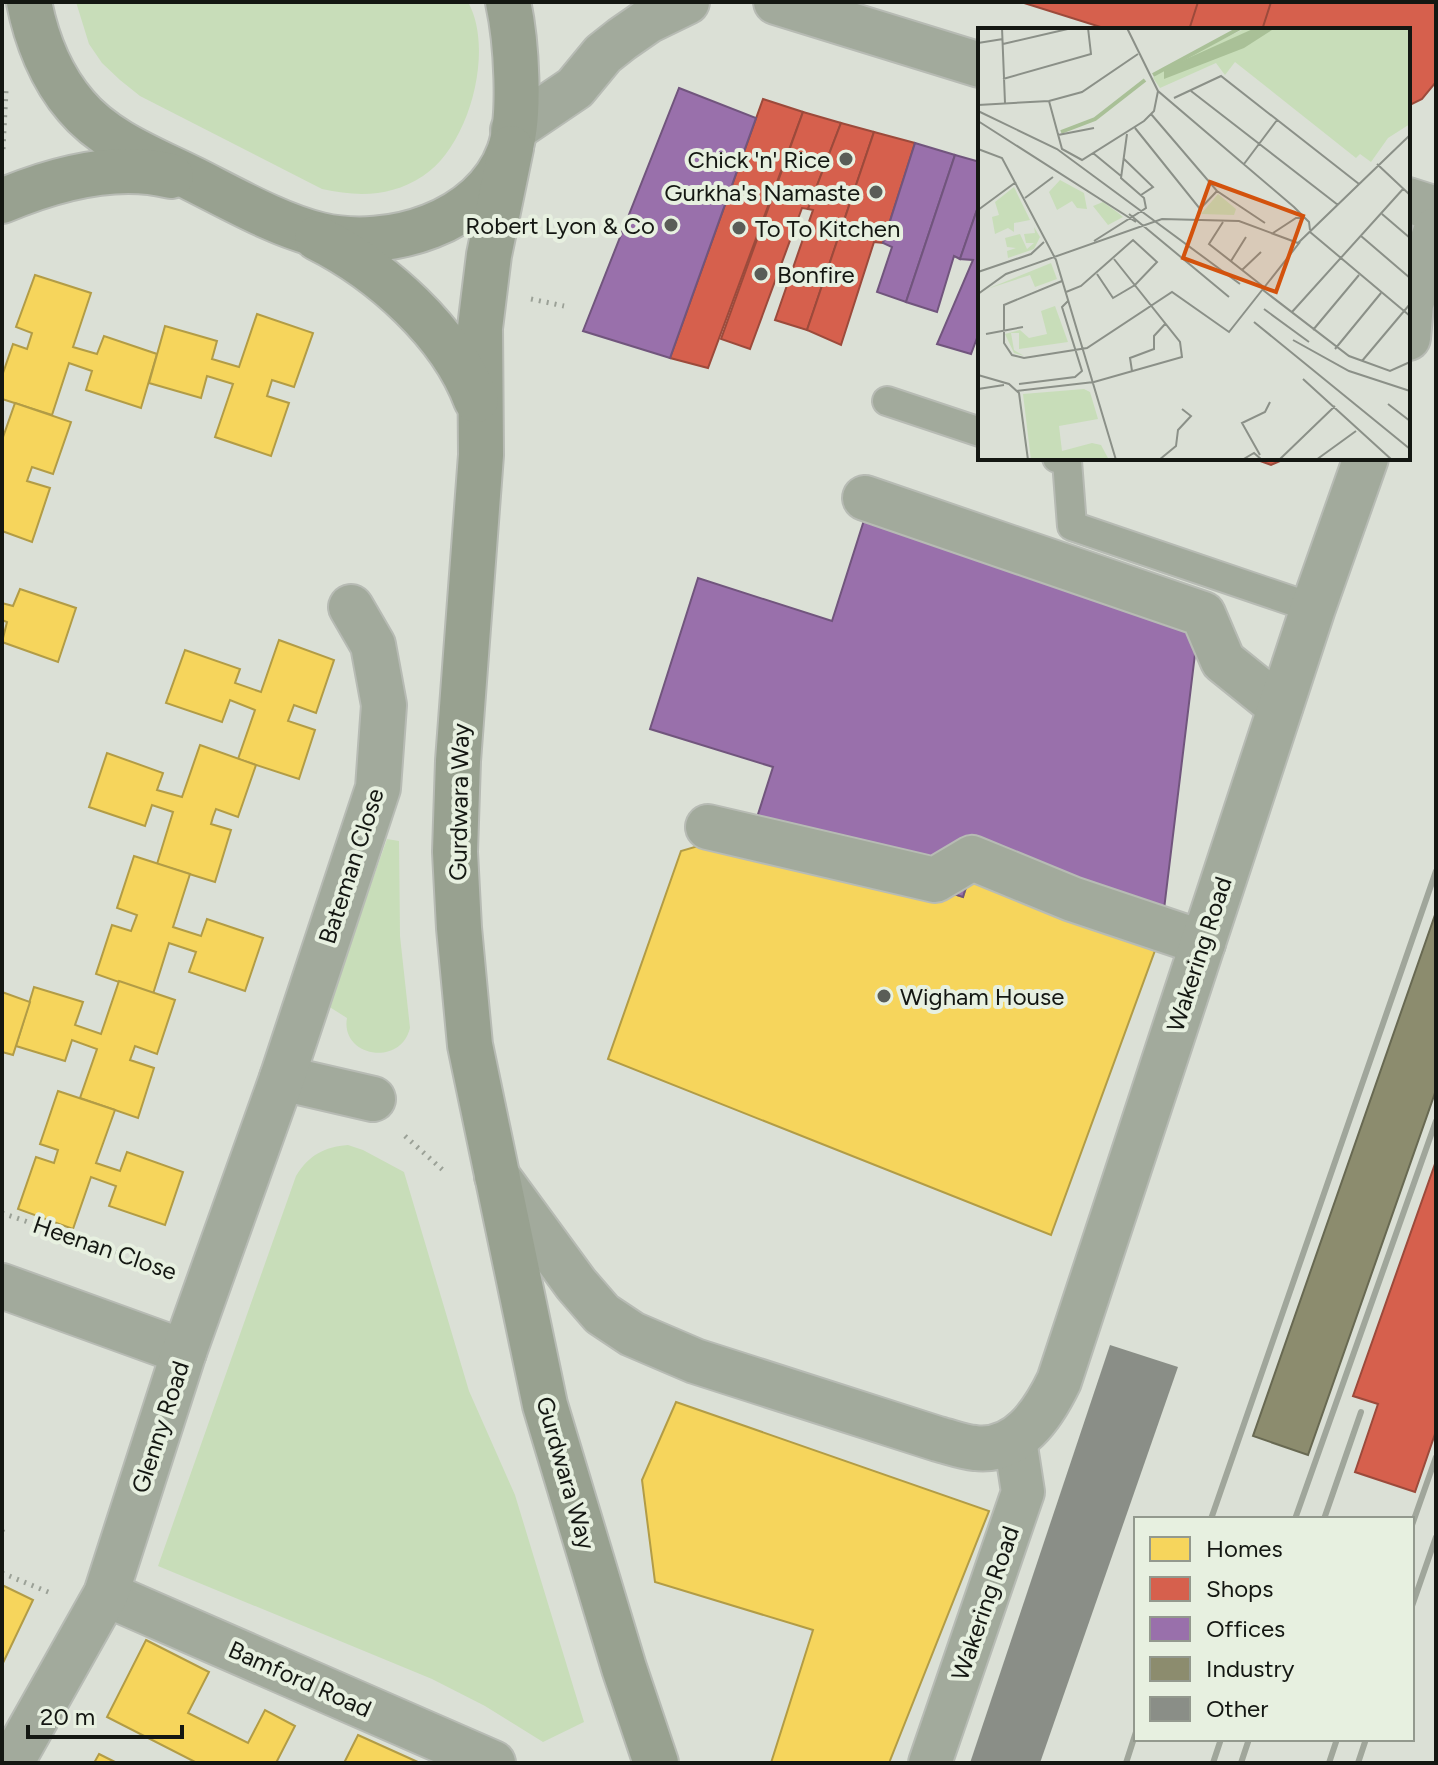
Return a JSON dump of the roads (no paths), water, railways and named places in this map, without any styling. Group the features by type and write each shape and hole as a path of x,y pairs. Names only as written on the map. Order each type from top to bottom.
{"main road":[{"path":"29,2 51,67 77,108 118,141 208,187 319,235 373,240 426,228 458,213 475,200 503,168 512,139"},
{"name":"Gurdwara Way","path":"508,2 514,32 516,73 512,139 484,287 479,357 482,426 458,761 455,852 459,928 470,1045 545,1405 656,1763"},
{"path":"2,201 71,178 123,171 154,172 208,187"},
{"name":"Gurdwara Way","path":"287,223 351,256 424,320 442,340 470,383 482,426"}],"street":[{"path":"512,139 575,88 603,54 622,39 648,21 687,2"},
{"path":"776,2 978,64"},
{"path":"1410,201 1436,209"},
{"path":"1410,315 1436,230"},
{"name":"Wakering Road","path":"930,1763 1023,1492 1015,1440 1039,1418 1059,1381 1280,707 1365,460"},
{"path":"865,498 1203,614 1223,661 1280,707"},
{"name":"Bateman Close","path":"282,1078 378,788 384,705 373,645 351,607"},
{"path":"708,827 935,880 972,858 1072,899 1203,943"},
{"path":"282,1078 373,1099"},
{"name":"Glenny Road","path":"11,1763 106,1594 184,1352 282,1078"},
{"name":"Gurdwara Way","path":"497,1176 576,1284 602,1314 632,1334 684,1358 938,1439 976,1448 990,1448 1015,1440"},
{"path":"2,1286 184,1352"},
{"name":"Bamford Road","path":"106,1594 493,1763"}],"lane":[{"path":"887,401 978,431"},
{"path":"1064,460 1067,461 1072,526 1313,608"}],"railway":[{"path":"1212,1517 1436,871"},
{"path":"1296,1517 1436,1121"},
{"path":"1325,1517 1361,1412"},
{"path":"1414,1519 1436,1457"},
{"path":"1414,1600 1436,1537"},
{"path":"1126,1763 1134,1738"},
{"path":"1213,1763 1220,1741"},
{"path":"1241,1763 1248,1741"},
{"path":"1329,1763 1336,1741"},
{"path":"1358,1763 1365,1741"}],"place":[{"name":"Chick 'n' Rice","path":"846,159"},
{"name":"Gurkha's Namaste","path":"876,192"},
{"name":"Robert Lyon & Co","path":"671,225"},
{"name":"To To Kitchen","path":"739,228"},
{"name":"Bonfire","path":"761,274"},
{"name":"Wigham House","path":"884,996"}]}
